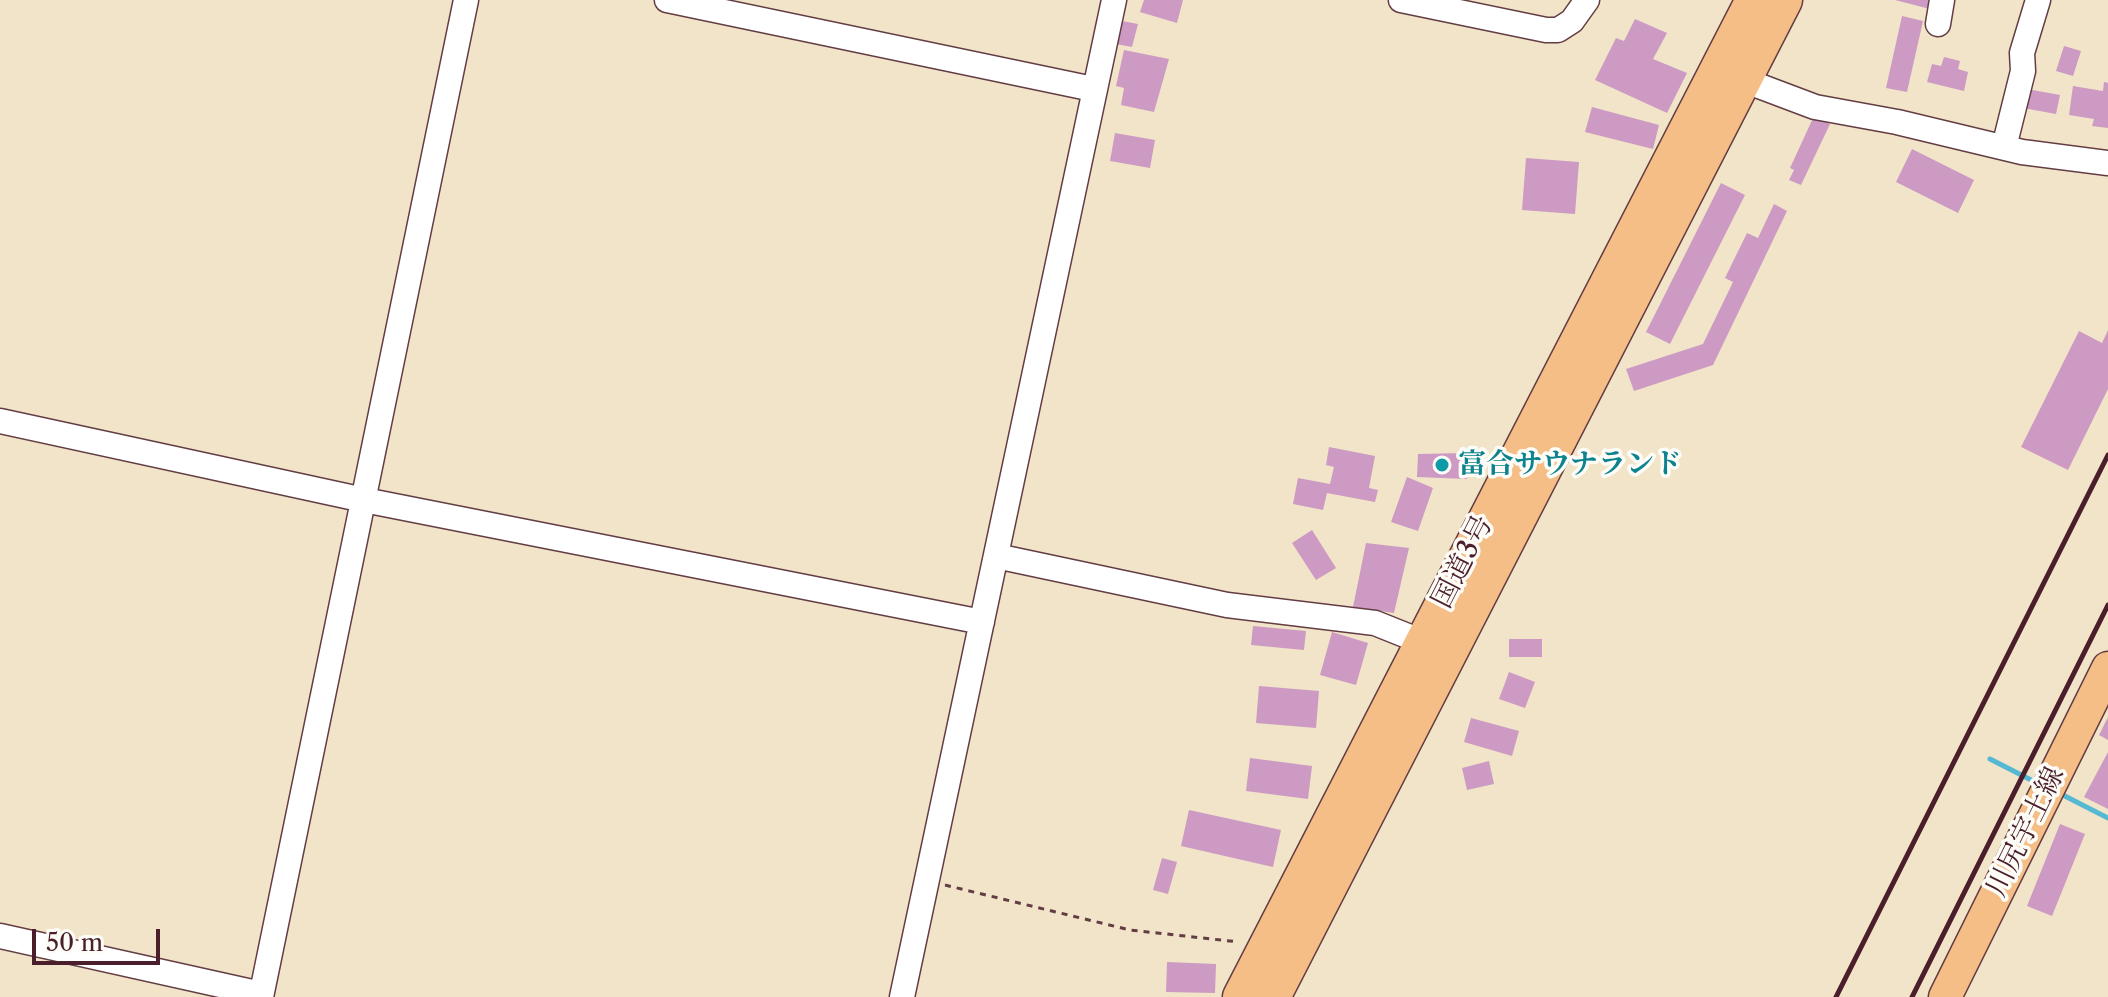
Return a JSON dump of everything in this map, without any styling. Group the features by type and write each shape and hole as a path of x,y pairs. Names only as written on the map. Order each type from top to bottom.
{"highway":[{"name":"国道3号","path":"1730,75 1754,0"},
{"name":"国道3号","path":"1272,997 1435,648 1730,75 1784,0"},
{"name":"国道3号","path":"1241,997 1267,945 1435,648"}],"main road":[{"name":"川尻宇土線","path":"1945,997 2108,668"}],"street":[{"path":"0,936 261,995 466,0"},
{"path":"667,0 726,6 1093,89"},
{"path":"902,997 1114,0"},
{"path":"1401,0 1558,30 1572,21 1587,0"},
{"path":"2004,147 2023,71 2022,53 2038,0"},
{"path":"1730,75 1815,107 2004,147 2108,163"},
{"path":"0,421 364,500 982,622"},
{"path":"996,556 1227,605 1375,623 1435,648"}],"path":[{"path":"927,881 1130,930 1267,945"}],"building":[{"path":"1144,0 1183,0 1177,23 1140,12"},
{"path":"1895,0 1932,0 1930,9"},
{"path":"1902,16 1923,21 1907,92 1886,88"},
{"path":"1635,19 1667,33 1653,59 1687,73 1667,113 1595,80 1616,38 1624,41"},
{"path":"1122,21 1138,24 1132,47 1116,44"},
{"path":"2064,46 2081,51 2073,76 2056,71"},
{"path":"1124,50 1169,59 1154,112 1121,105 1124,88 1116,86"},
{"path":"1944,57 1960,61 1958,69 1968,72 1964,91 1927,82 1932,64 1941,66"},
{"path":"2104,82 2108,83 2108,128 2092,126 2094,119 2069,115 2073,86 2103,91"},
{"path":"2027,89 2060,95 2056,114 2023,108"},
{"path":"1592,107 1659,125 1653,149 1585,132"},
{"path":"1814,116 1830,124 1801,185 1789,180 1794,170 1790,168"},
{"path":"1115,133 1155,140 1150,168 1110,161"},
{"path":"1912,149 1974,180 1958,213 1896,182"},
{"path":"1526,158 1579,162 1575,214 1522,210"},
{"path":"1721,183 1745,195 1670,344 1646,332"},
{"path":"1774,204 1787,211 1713,365 1634,391 1626,369 1703,344 1733,282 1725,278 1747,233 1758,238"},
{"path":"2108,330 2108,389 2068,470 2021,447 2079,331 2102,343"},
{"path":"1329,447 1375,456 1369,488 1378,490 1375,502 1327,493 1323,510 1293,504 1298,478 1330,484 1334,467 1326,465"},
{"name":"富合サウナランド","path":"1466,453 1467,479 1417,477 1418,454"},
{"path":"1407,477 1433,488 1418,531 1391,522"},
{"path":"1312,530 1336,568 1316,580 1292,543"},
{"path":"1366,543 1409,548 1394,613 1353,607"},
{"path":"1253,626 1306,631 1304,650 1251,645"},
{"path":"1332,632 1368,643 1356,685 1320,675"},
{"path":"1509,639 1542,639 1542,657 1509,657"},
{"path":"1509,672 1535,682 1525,708 1499,699"},
{"path":"1259,686 1319,691 1316,728 1256,723"},
{"path":"2108,717 2108,740 2099,735"},
{"path":"1471,718 1519,731 1512,756 1464,742"},
{"path":"2108,752 2108,809 2084,797"},
{"path":"1250,758 1312,766 1308,799 1246,791"},
{"path":"1489,761 1494,784 1467,790 1462,768"},
{"path":"1189,810 1281,830 1273,867 1181,846"},
{"path":"2060,824 2085,834 2052,916 2027,906"},
{"path":"1162,858 1177,862 1168,894 1153,890"},
{"path":"1167,962 1216,964 1215,993 1166,992"}],"waterway":[{"path":"1990,759 2039,784"},
{"path":"2059,793 2108,818"}],"railway":[{"path":"1836,997 2108,455"},
{"path":"1912,997 2108,605"}],"place":[{"name":"富合サウナランド","path":"1442,465"}]}
